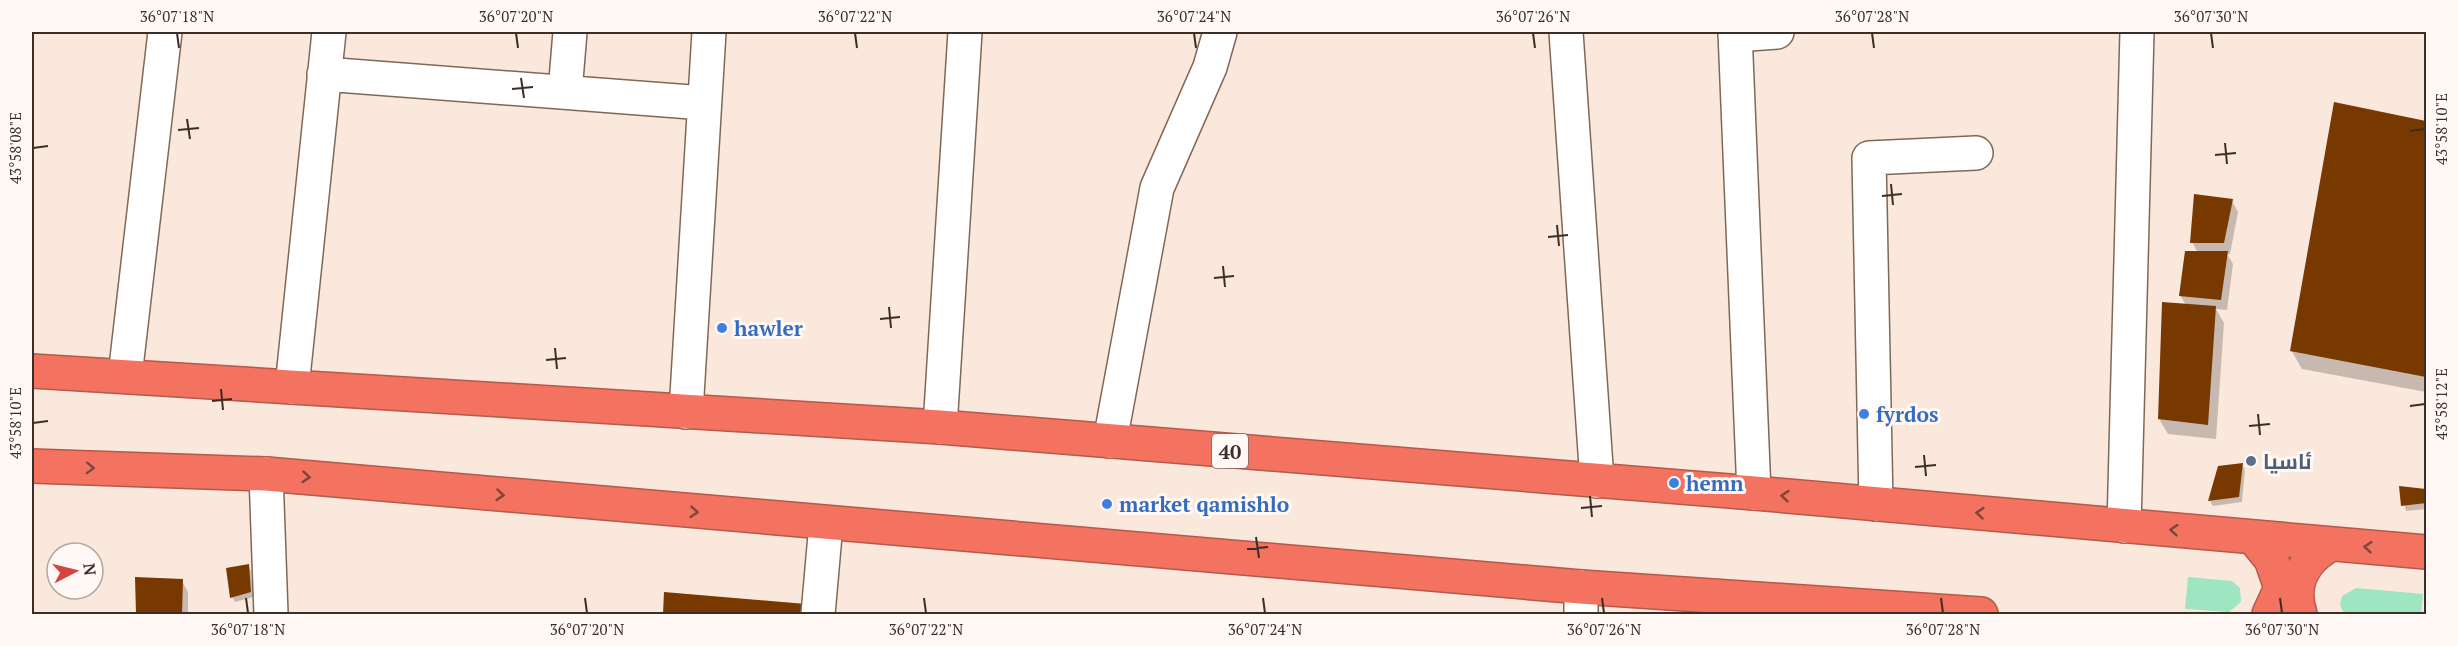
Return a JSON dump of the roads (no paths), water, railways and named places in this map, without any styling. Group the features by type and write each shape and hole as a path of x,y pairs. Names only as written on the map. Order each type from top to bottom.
{"highway":[{"name":"40","path":"32,370 940,427 1754,493 2427,552"},
{"path":"32,466 266,474 826,524 1581,601 1981,615"},
{"path":"2253,537 2271,559 2281,588 2269,615"},
{"path":"2300,615 2295,589 2300,576 2316,552 2331,544"}],"street":[{"path":"125,376 165,32"},
{"path":"292,387 329,32"},
{"path":"565,92 570,32"},
{"path":"686,412 709,32"},
{"path":"940,427 964,32"},
{"path":"1110,441 1157,188 1210,68 1220,32"},
{"path":"1566,32 1597,481"},
{"path":"1754,493 1735,33 1777,32"},
{"path":"2124,526 2137,32"},
{"path":"324,74 704,103"},
{"path":"1876,504 1869,158 1976,153"},
{"path":"266,474 272,615"},
{"path":"818,615 826,524"}],"place":[{"name":"hawler","path":"722,328"},
{"name":"fyrdos","path":"1864,414"},
{"name":"ئاسیا","path":"2251,461"},
{"name":"hemn","path":"1674,483"},
{"name":"market qamishlo","path":"1107,504"}]}
